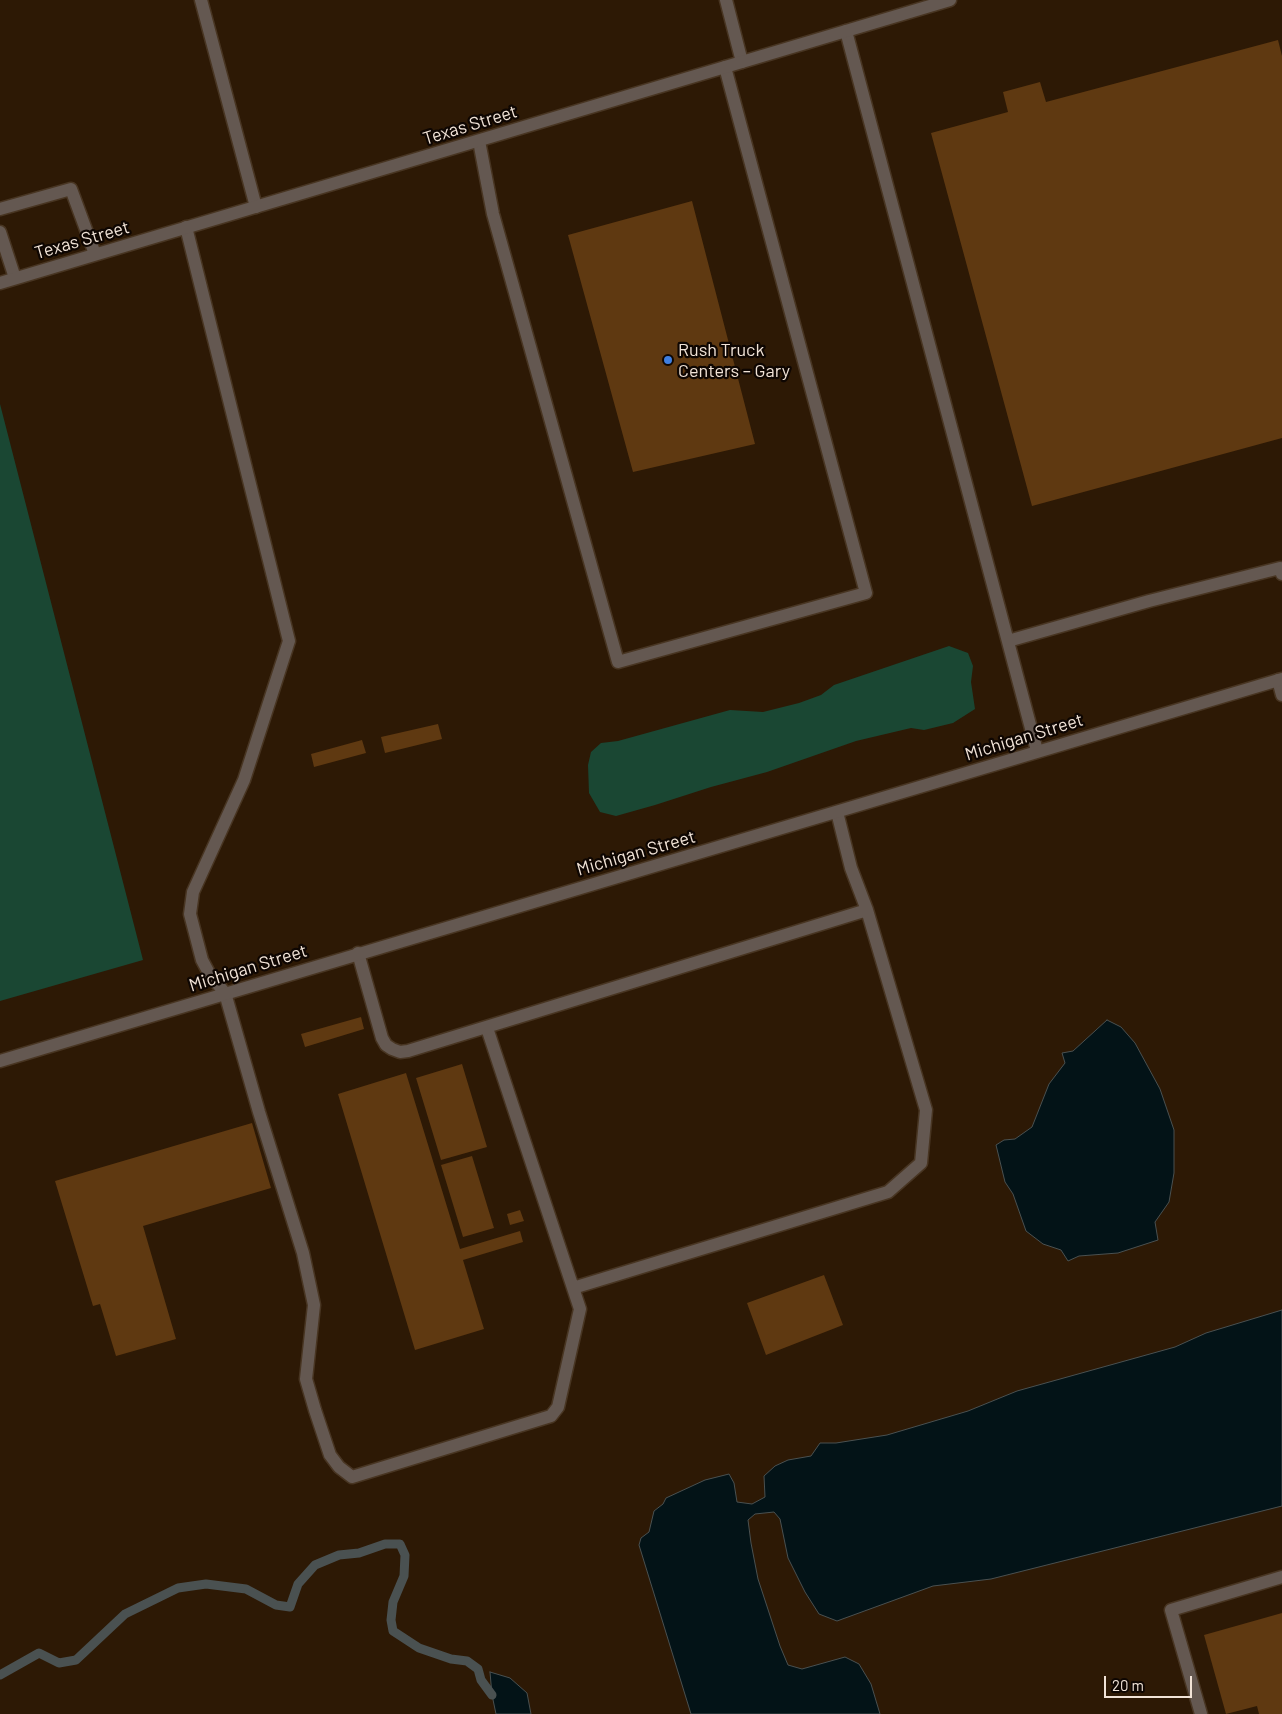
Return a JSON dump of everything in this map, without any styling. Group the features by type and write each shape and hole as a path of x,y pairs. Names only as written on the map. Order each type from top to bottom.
{"street":[{"path":"201,0 256,206"},
{"path":"726,0 742,62"},
{"name":"Texas Street","path":"0,282 950,0"},
{"path":"846,31 1037,751"},
{"path":"479,140 493,214 618,662 866,593 725,67"},
{"path":"0,209 71,189 95,254"},
{"path":"186,227 289,641 244,780 193,892 190,914 199,952 210,975 225,993 303,1253 314,1305 306,1379 330,1455 339,1467 352,1477 551,1416 558,1407 580,1309 487,1028"},
{"path":"0,232 16,278"},
{"path":"1008,641 1149,601 1280,568 1282,574"},
{"path":"1280,679 1282,695"},
{"name":"Michigan Street","path":"0,1060 1280,679"},
{"path":"573,1288 888,1192 921,1163 926,1110 852,868 837,812"},
{"path":"358,953 382,1038 386,1045 400,1052 487,1028 866,910"},
{"path":"1202,1714 1171,1610 1282,1577"}],"green space":[{"path":"0,404 143,960 0,1001"},
{"path":"949,646 968,653 973,666 971,682 975,709 953,723 924,730 911,728 856,741 767,772 616,816 600,812 589,793 588,765 591,752 601,743 618,741 730,710 763,712 799,703 821,695 834,685"}],"shaded area":[{"path":"1107,1020 1121,1027 1135,1043 1160,1089 1174,1130 1174,1173 1169,1202 1155,1222 1158,1240 1118,1253 1079,1256 1068,1261 1061,1250 1043,1244 1026,1231 1013,1194 1005,1182 996,1145 1004,1140 1015,1139 1032,1127 1049,1084 1065,1063 1062,1053 1073,1051"},
{"path":"1282,1310 1282,1506 991,1579 933,1586 837,1621 819,1614 805,1592 788,1558 780,1519 774,1512 755,1514 748,1520 758,1579 788,1665 802,1669 845,1657 859,1664 871,1684 880,1714 691,1714 639,1545 641,1538 649,1532 654,1511 663,1504 666,1498 705,1480 729,1474 734,1483 737,1502 752,1504 765,1497 764,1476 775,1466 788,1460 811,1456 820,1443 836,1443 887,1435 968,1411 1017,1391 1175,1347 1206,1333"},
{"path":"490,1672 510,1678 527,1693 531,1714 496,1714"}],"building":[{"path":"1278,40 1282,56 1282,438 1032,506 931,133 1008,112 1003,92 1040,82 1046,102"},
{"name":"Rush Truck Centers – Gary","path":"692,201 755,444 633,472 568,235"},
{"path":"438,724 442,739 385,753 381,737"},
{"path":"362,740 366,753 314,767 311,754"},
{"path":"361,1017 364,1029 305,1047 301,1034"},
{"path":"462,1064 487,1147 441,1160 416,1078"},
{"path":"406,1073 460,1249 520,1231 523,1242 463,1260 484,1329 415,1350 338,1094"},
{"path":"252,1123 271,1188 143,1226 176,1339 116,1356 100,1304 93,1306 55,1181"},
{"path":"472,1156 494,1228 463,1237 441,1165"},
{"path":"520,1210 524,1221 510,1225 507,1214"},
{"path":"824,1275 843,1325 766,1355 747,1303"},
{"path":"1282,1613 1282,1714 1259,1714 1257,1706 1226,1714 1204,1635"}],"waterway":[{"path":"0,1675 39,1653 59,1663 76,1660 125,1614 178,1588 206,1584 246,1589 276,1605 290,1607 298,1584 315,1565 339,1555 359,1553 385,1544 400,1544 405,1555 404,1576 393,1602 391,1620 393,1631 419,1648 451,1659 467,1661 478,1669 481,1680 492,1695"}],"place":[{"name":"Rush Truck Centers – Gary","path":"668,360"}]}
